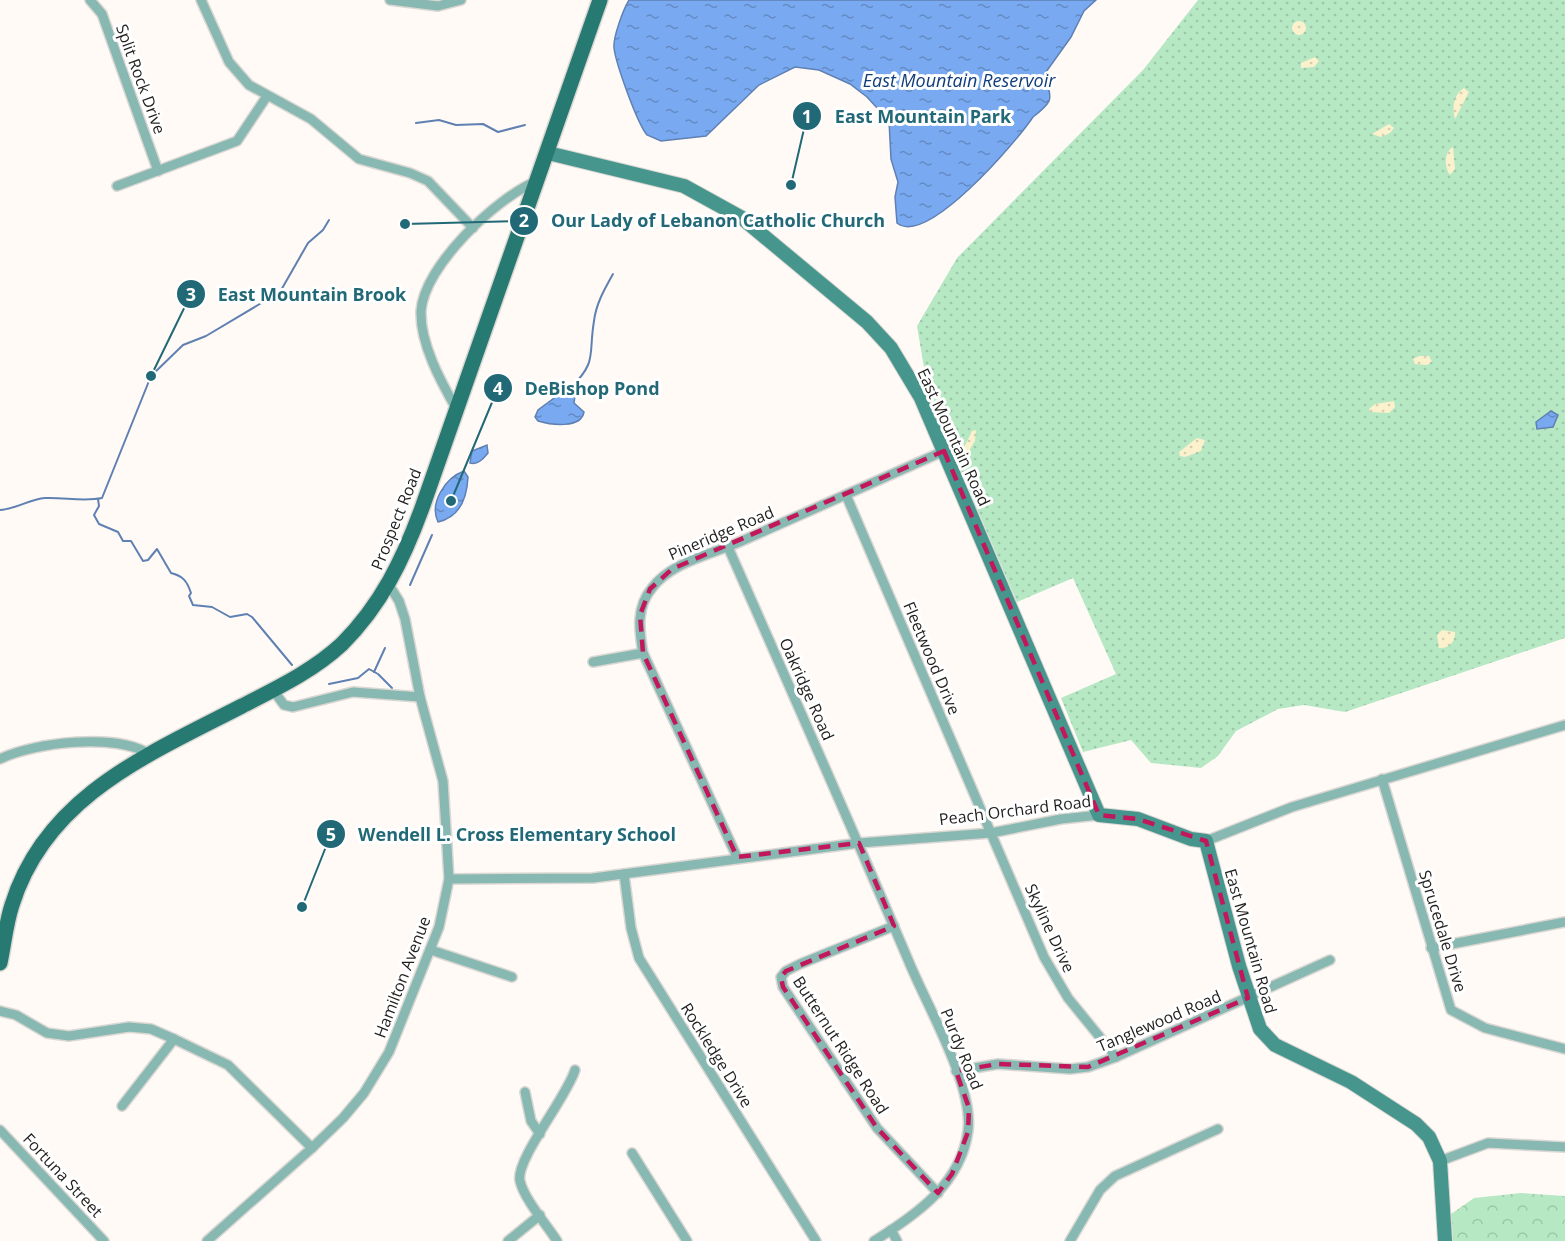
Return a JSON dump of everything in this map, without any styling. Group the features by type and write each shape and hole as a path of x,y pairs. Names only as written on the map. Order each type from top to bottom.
{"main road":[{"name":"Prospect Road","path":"0,963 6,908 35,857 52,831 68,813 97,786 149,754 309,669 341,644 372,609 389,585 406,551 457,410 600,0"}],"street":[{"name":"Split Rock Drive","path":"90,0 102,14 158,171"},
{"path":"201,0 233,68 249,85 310,119 359,159 410,173 428,181 473,228"},
{"path":"390,0 438,6 461,0"},
{"path":"117,186 237,141 267,96"},
{"name":"East Mountain Road","path":"548,153 684,186 742,218 867,322 891,348 921,398 1099,815"},
{"path":"457,410 432,359 423,329 421,309 434,277 448,255 473,228 513,192 537,181"},
{"name":"Pineridge Road","path":"737,857 643,653 640,615 650,589 672,569 728,547 944,451"},
{"name":"Fleetwood Drive","path":"846,495 991,833"},
{"name":"Oakridge Road","path":"728,547 859,843"},
{"name":"Hamilton Avenue","path":"207,1241 343,1118 380,1070 431,950 449,879 443,781 420,697 405,619 399,601 389,585"},
{"path":"593,662 643,653"},
{"path":"273,690 284,705 293,707 346,693 420,697"},
{"path":"1206,841 1284,810 1565,725"},
{"path":"0,759 30,749 61,744 127,744 149,754"},
{"name":"Sprucedale Drive","path":"1383,779 1451,1011 1485,1028 1565,1049"},
{"name":"Peach Orchard Road","path":"449,879 562,880 624,874 737,857 859,843 991,833 1061,819 1099,815 1132,818 1191,839 1206,841"},
{"name":"Skyline Drive","path":"991,833 1054,977 1116,1057"},
{"name":"East Mountain Road","path":"1206,841 1248,998 1258,1025 1271,1042 1338,1074 1416,1124 1432,1142 1440,1161 1445,1241"},
{"name":"Purdy Road","path":"859,843 956,1071 969,1108 968,1132 952,1174 938,1193 874,1241"},
{"name":"Rockledge Drive","path":"624,874 632,935 639,957 816,1241"},
{"path":"1431,948 1565,922"},
{"name":"Butternut Ridge Road","path":"894,926 786,971 781,977 783,987 877,1128 938,1193"},
{"path":"431,950 512,977"},
{"name":"Tanglewood Road","path":"956,1071 998,1064 1070,1069 1088,1067 1116,1057 1330,960"},
{"path":"0,1011 16,1015 47,1033 69,1036 129,1027 151,1029 174,1039 228,1065 312,1148"},
{"path":"122,1107 174,1039"},
{"path":"557,1241 519,1178 522,1166 570,1086 575,1070"},
{"path":"525,1092 531,1121 540,1134"},
{"path":"1070,1241 1100,1190 1116,1176 1218,1129"},
{"name":"Fortuna Street","path":"0,1130 104,1241"},
{"path":"1440,1161 1488,1143 1565,1147"},
{"path":"632,1153 687,1241"},
{"path":"508,1241 540,1215"},
{"path":"891,1230 897,1241"}],"highlighted area":[{"path":"944,451 1099,815 1138,819 1206,841 1248,998 1088,1067 998,1064 956,1071 969,1108 968,1132 952,1174 938,1193 877,1128 783,987 781,977 786,971 894,926 859,843 737,857 643,653 640,615 650,589 672,569"}],"green space":[{"path":"1198,0 1565,0 1565,638 1345,712 1304,705 1278,709 1236,731 1218,756 1201,768 1151,763 1131,740 1083,752 1061,698 1116,674 1073,578 1017,602 929,397 917,326 957,258 1143,70"},
{"path":"1521,1193 1565,1196 1565,1241 1453,1241 1451,1214 1474,1198"}],"sand":[{"path":"1299,21 1304,23 1306,28 1304,33 1299,35 1294,33 1292,28 1294,23"},
{"path":"1315,57 1319,61 1314,67 1301,68 1301,63"},
{"path":"1464,88 1469,92 1455,119 1454,102"},
{"path":"1389,124 1394,128 1390,133 1381,137 1372,134"},
{"path":"1453,147 1455,169 1450,175 1446,160 1448,152"},
{"path":"1419,356 1429,356 1432,362 1427,365 1415,364 1413,359"},
{"path":"1394,401 1395,407 1389,413 1370,412 1369,409 1375,404"},
{"path":"976,430 975,441 970,449 971,454 966,456 963,450 972,431"},
{"path":"1197,438 1205,440 1201,451 1185,457 1180,456 1179,452"},
{"path":"1442,630 1455,632 1455,636 1451,644 1439,648 1437,635"}],"water":[{"name":"East Mountain Reservoir","path":"629,0 1096,0 1084,11 1071,37 1046,72 1050,96 1047,105 1033,117 1009,147 970,188 929,220 911,226 897,223 895,197 898,182 891,159 889,121 867,97 850,84 819,70 795,67 759,85 706,136 661,141 647,135 628,93 614,48 619,24"},
{"path":"569,387 576,390 574,403 584,412 582,417 565,424 538,421 535,417 538,410"},
{"path":"1551,411 1558,415 1553,427 1537,429 1536,422"},
{"path":"487,445 488,453 478,462 470,463 472,451"},
{"path":"464,471 468,477 461,506 452,516 438,522 436,507 440,492 451,479"}],"waterway":[{"path":"416,123 439,120 456,125 483,124 498,132 525,125"},
{"path":"0,510 45,498 88,500 102,498 151,376 183,345 206,336 280,292 308,243 323,230 329,220"},
{"path":"570,389 588,364 595,315 613,274"},
{"path":"98,499 99,506 94,515 99,524 118,532 123,541 131,541 143,561 148,560 157,549 171,573 182,577 186,582 193,605 212,607 230,617 247,614 252,617 292,665"},
{"path":"410,585 432,535"},
{"path":"374,672 385,648"},
{"path":"329,684 358,678 369,669 378,674 392,688"}],"place":[{"name":"East Mountain Park","path":"791,185"},
{"name":"Our Lady of Lebanon Catholic Church","path":"405,224"},
{"name":"East Mountain Brook","path":"151,376"},
{"name":"DeBishop Pond","path":"451,501"},
{"name":"Wendell L. Cross Elementary School","path":"302,907"}]}
